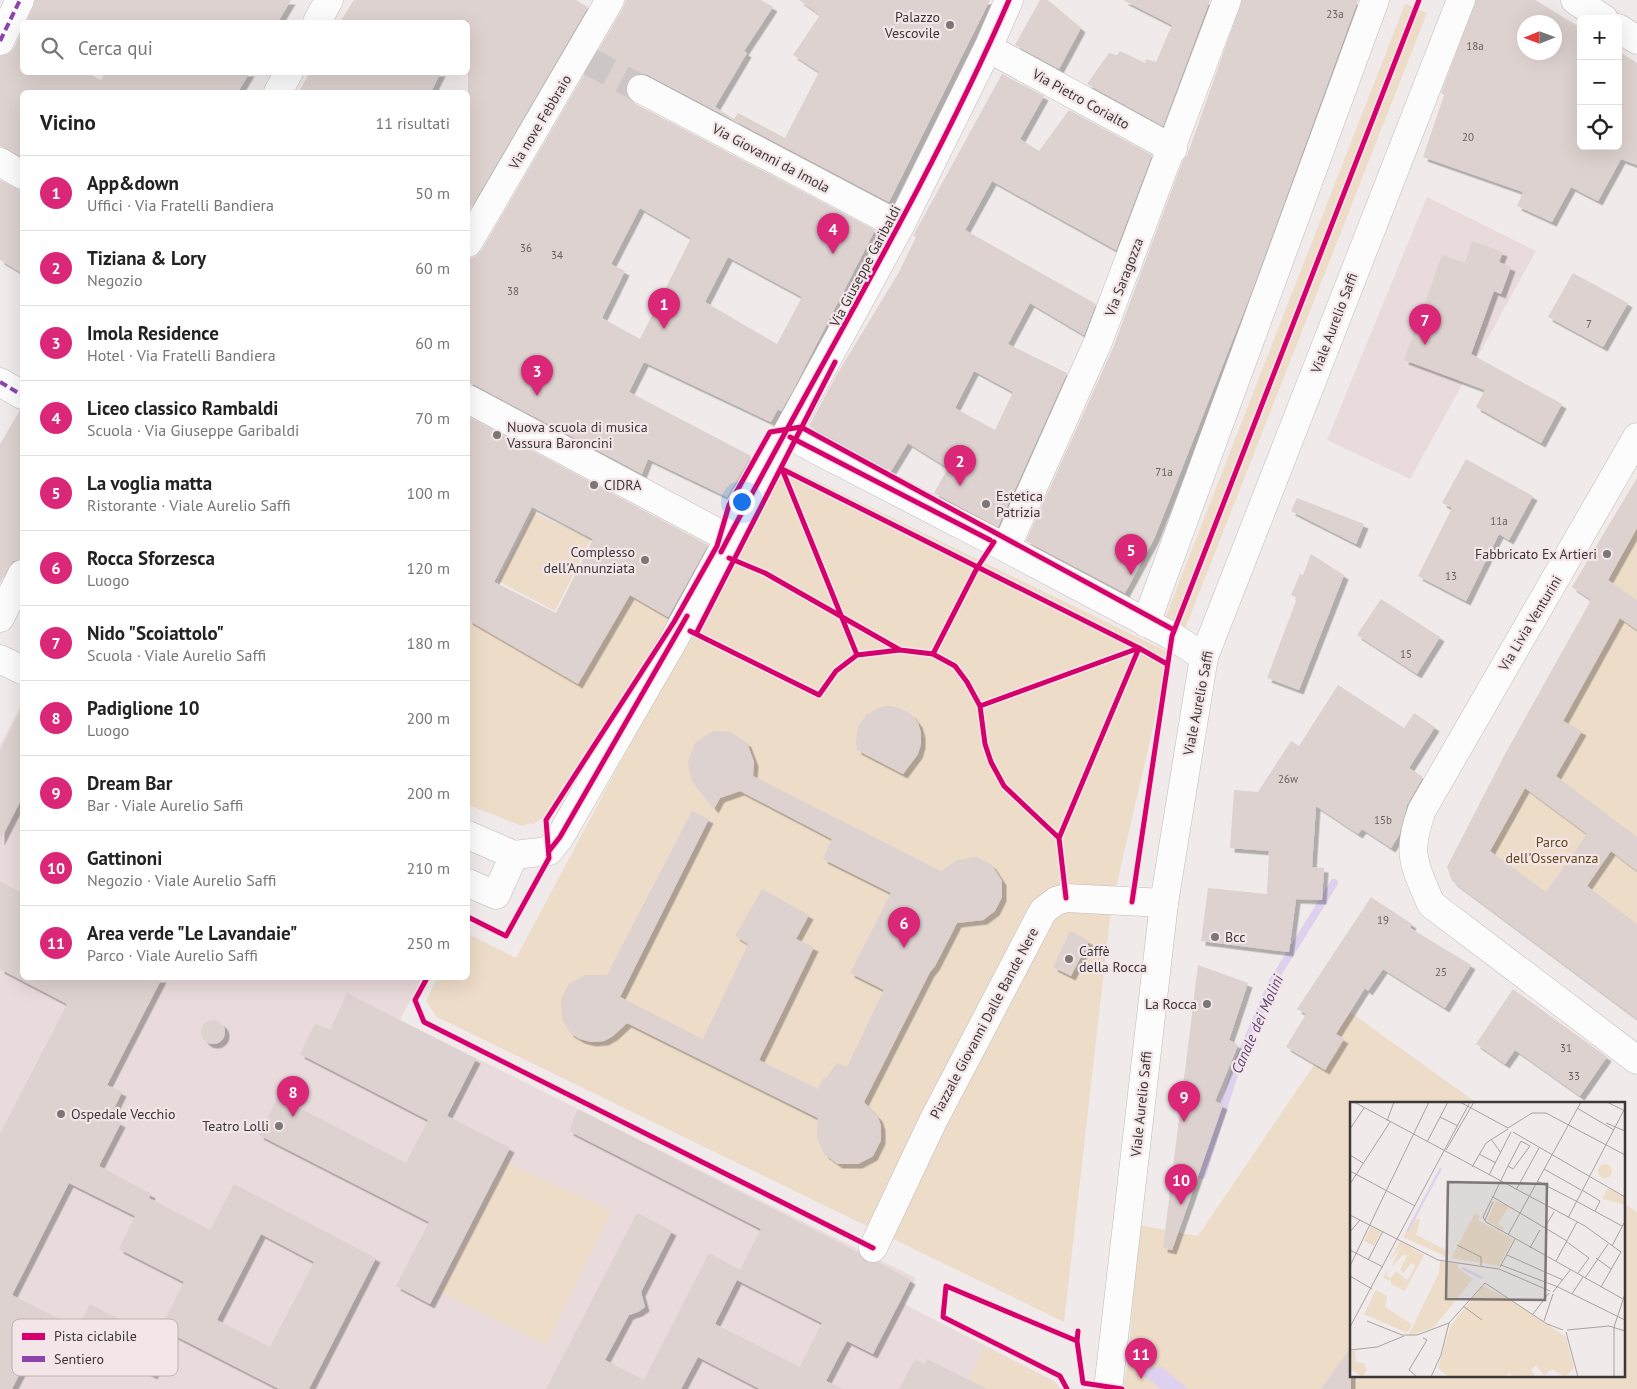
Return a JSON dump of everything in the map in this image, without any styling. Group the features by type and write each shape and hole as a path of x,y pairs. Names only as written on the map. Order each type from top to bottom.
{"street":[{"path":"0,40 20,0"},
{"path":"318,20 329,0"},
{"name":"Via Giuseppe Garibaldi","path":"514,855 548,851 560,837 672,643 900,226 1010,0"},
{"name":"Via Saragozza","path":"1006,548 1098,342 1173,149 1227,0"},
{"path":"1146,623 1375,0"},
{"name":"Viale Aurelio Saffi","path":"1108,1389 1164,903 1204,657 1461,0"},
{"path":"1575,0 1598,15"},
{"name":"Via nove Febbraio","path":"470,239 582,57 601,3"},
{"path":"1622,31 1637,40"},
{"name":"Via Pietro Corialto","path":"988,48 1173,149"},
{"path":"279,90 287,75"},
{"name":"Via Giovanni da Imola","path":"642,89 900,226"},
{"path":"0,162 20,174"},
{"path":"0,382 20,394"},
{"path":"470,400 728,538"},
{"path":"786,434 1006,548 1146,623 1204,657"},
{"name":"Via Livia Venturini","path":"1637,437 1420,807 1412,849 1414,865 1431,904 1637,1060"},
{"path":"0,618 20,578"},
{"path":"0,659 20,669"},
{"path":"470,836 514,855 496,895 470,884"},
{"name":"Piazzale Giovanni Dalle Bande Nere","path":"873,1248 933,1121 1043,911 1056,901 1066,898 1164,903"}],"shaded area":[{"path":"1427,197 1536,251 1410,479 1327,440"},
{"path":"20,707 20,980 421,980 400,1020 916,1278 904,1304 1054,1381 1061,1389 0,1389 0,746"},
{"path":"1162,1367 1188,1389 1161,1389 1135,1369"}],"green space":[{"path":"1405,4 1427,13 1185,629 1164,621"},
{"path":"780,463 1168,652 1152,732 1111,909 1064,1322 437,1017 426,1001 436,980 470,980 470,935 516,958"},
{"name":"Parco dell'Osservanza","path":"1637,478 1637,1019 1453,881 1591,600 1572,587"},
{"path":"533,512 591,539 555,611 498,581"},
{"path":"630,595 673,620 544,817 533,824 530,823 522,826 470,806 470,621 498,637"},
{"path":"1350,1012 1476,1102 1350,1102 1350,1376 1624,1376 1624,1204 1637,1212 1637,1389 1122,1389 1128,1365 1138,1225 1198,1236"},
{"path":"505,1162 612,1211 546,1345 440,1292"},
{"path":"985,1347 1054,1382 1059,1389 964,1389"}],"building":[{"path":"35,0 291,0 279,20 27,20"},
{"path":"354,0 576,0 588,7 470,210 470,90 468,90 468,75 470,75 470,20 341,20"},
{"path":"626,0 761,0 773,7 744,51 747,53 715,107 734,119 738,113 785,138 819,72 793,55 820,15 799,0 990,0 889,202 648,75 641,73 633,76 627,82 625,90 628,97 634,103 875,230 793,390 781,411 778,409 771,422 644,362 629,392 751,456 727,497 648,459 642,474 470,384 470,258 475,257 481,251","holes":["640,208 691,238 640,339 602,318 625,271 611,264","728,257 802,297 777,344 705,302"]},
{"path":"1040,0 1048,0 1081,28 1059,69 1015,45"},
{"path":"1123,0 1210,0 1163,126 1087,84 1109,53 1117,55 1120,51 1145,63 1146,59 1156,62 1172,25"},
{"path":"1242,0 1358,0 1250,296 1154,539 1125,593 1026,541 1113,348 1183,160 1187,156"},
{"path":"1476,0 1535,0 1560,15 1517,15 1517,60 1562,60 1562,16 1577,26 1577,150 1622,150 1622,54 1637,63 1637,165 1621,159 1598,201 1571,187 1552,222 1517,206 1523,192 1423,157 1444,95 1441,93"},
{"path":"20,35 20,75 91,75 101,80 104,75 248,75 239,90 20,90 20,156 0,146 0,56 8,54 14,48"},
{"path":"1002,74 1044,96 1020,139 1039,151 1069,110 1152,155 1116,250 992,181 965,230 1096,304 1084,335 1030,303 1008,344 1067,373 998,527 934,493 948,468 908,443 891,471 809,426 836,376 899,272 916,237 913,236","holes":["974,371 1013,392 995,430 955,408"]},
{"path":"308,75 440,75 432,90 300,90"},
{"path":"0,180 20,190 20,272 0,260"},
{"path":"1472,241 1503,252 1499,262 1511,267 1501,294 1494,291 1471,354 1562,404 1541,443 1476,407 1485,390 1404,360 1442,255 1465,263"},
{"path":"1573,273 1628,303 1603,347 1548,317"},
{"path":"20,410 20,559 13,561 0,583 0,444"},
{"name":"Complesso dell'Annunziata","path":"470,417 708,545 668,617 630,595 578,684 470,621","holes":["532,507 593,539 556,613 494,582"]},
{"path":"1466,459 1533,496 1509,540 1499,534 1466,601 1418,576 1452,508 1442,503"},
{"name":"Parco dell'Osservanza","path":"1637,478 1637,528 1608,580 1637,600 1637,630 1620,618 1563,721 1582,731 1556,776 1637,837 1637,871 1611,851 1587,886 1637,924 1637,1019 1452,881 1447,867 1505,754 1591,600 1572,587","holes":["1525,788 1587,834 1546,892 1490,851"]},
{"path":"1297,498 1364,524 1356,544 1291,511"},
{"path":"1311,554 1344,575 1299,690 1267,678 1297,598 1291,595 1300,574 1303,575"},
{"path":"1381,599 1440,637 1417,674 1357,635"},
{"path":"1338,685 1404,728 1414,713 1435,727 1409,768 1423,777 1407,805 1399,835 1391,848 1362,829 1358,834 1316,806 1312,867 1324,868 1322,900 1296,899 1289,952 1201,941 1208,888 1267,894 1269,851 1230,848 1234,790 1258,792 1291,741 1299,746"},
{"path":"881,707 897,707 911,714 918,723 921,733 921,744 918,754 903,774 857,750 858,726 867,714"},
{"path":"20,711 20,802 0,841 0,751"},
{"path":"713,731 731,732 747,743 754,762 753,776 941,871 957,860 976,857 991,864 1002,881 1002,897 995,911 983,920 957,923 930,972 864,1102 878,1117 881,1126 881,1140 873,1156 858,1164 838,1164 824,1154 817,1138 818,1118 627,1023 613,1036 604,1041 591,1042 580,1039 570,1033 562,1019 561,999 568,985 584,975 607,975 692,811 709,819 620,997 703,1039 748,944 735,936 762,889 809,915 796,939 814,947 759,1060 818,1089 824,1077 826,1078 837,1063 847,1067 884,990 850,973 891,893 823,859 832,839 740,791 720,798 714,809 691,780 688,762 695,743"},
{"path":"0,881 20,892 20,979 0,969"},
{"path":"1371,897 1412,924 1410,928 1471,965 1445,1008 1383,969 1368,991 1365,988 1336,1034 1344,1039 1325,1070 1286,1047 1306,1014 1297,1009"},
{"name":"Caffè della Rocca","path":"1070,931 1089,941 1071,976 1053,967"},
{"path":"1198,965 1248,983 1229,1040 1238,1045 1215,1101 1223,1105 1172,1250 1163,1248"},
{"path":"21,980 161,980 107,1085 122,1092 110,1117 121,1123 99,1166 151,1194 149,1198 210,1230 234,1184 376,1258 309,1389 279,1389 178,1337 178,1319 165,1319 184,1282 119,1249 135,1216 69,1183 12,1295 59,1319 12,1319 12,1376 19,1376 12,1389 0,1389 0,1134 67,1004","holes":["261,1234 314,1262 270,1347 217,1320"]},
{"path":"1513,989 1607,1057 1580,1096 1515,1050 1505,1064 1476,1044"},
{"path":"347,993 476,1059 447,1116 510,1148 430,1304 396,1286 429,1222 259,1135 278,1097 406,1163 428,1120 300,1054 315,1024 330,1030"},
{"path":"213,1020 222,1023 225,1032 222,1041 213,1044 204,1041 201,1032 204,1023"},
{"path":"577,1110 580,1110 859,1253 866,1262 878,1262 911,1280 873,1354 847,1341 826,1381 843,1389 760,1389 698,1357 681,1389 546,1389 637,1213 672,1231 641,1292 645,1307 629,1315 605,1360 644,1380 709,1253 740,1270 761,1229 569,1131","holes":["737,1280 822,1323 800,1367 715,1324"]},
{"path":"90,1304 119,1319 82,1319"},
{"path":"1350,1348 1351,1389 1321,1389"},
{"path":"915,1359 925,1364 927,1359 987,1389 899,1389"}],"waterway":[{"name":"Canale dei Molini","path":"1202,1175 1237,1065 1272,983 1334,883"}],"tunnel":[{"path":"585,59 641,89"}],"marked path":[{"path":"0,41 20,0"},
{"path":"0,382 20,394"}],"cycle path":[{"path":"721,552 907,210 977,71 1009,0"},
{"path":"1132,902 1172,636 1419,0"},
{"path":"696,634 835,362"},
{"path":"470,918 506,936 549,858 546,820 674,622 717,546 729,505 770,432 801,427 1174,630"},
{"path":"790,437 990,540"},
{"path":"782,469 1139,648 1059,838"},
{"path":"782,469 857,655"},
{"path":"933,654 977,568 994,542"},
{"path":"729,558 765,573 900,650"},
{"path":"549,851 560,837 687,616"},
{"path":"690,631 819,695 836,671 857,655 900,650 933,654 955,666 967,682 980,706 985,744 991,762 1004,786 1059,838 1066,898"},
{"path":"980,706 1139,648 1167,664"},
{"path":"426,980 415,1000 424,1022 873,1248"},
{"path":"1067,1389 1060,1376 943,1317 946,1286 1077,1341"},
{"path":"1078,1331 1077,1341 1083,1383 1122,1389"}],"place":[{"name":"Palazzo Vescovile","path":"950,25"},
{"name":"Liceo classico Rambaldi","path":"833,254"},
{"name":"App&down","path":"664,329"},
{"name":"Nido \"Scoiattolo\"","path":"1425,345"},
{"name":"Imola Residence","path":"537,396"},
{"name":"Nuova scuola di musica Vassura Baroncini","path":"497,435"},
{"name":"CIDRA","path":"594,485"},
{"name":"Tiziana & Lory","path":"960,486"},
{"name":"Estetica Patrizia","path":"986,504"},
{"name":"Fabbricato Ex Artieri","path":"1607,554"},
{"name":"Complesso dell'Annunziata","path":"645,560"},
{"name":"La voglia matta","path":"1131,575"},
{"name":"Bcc","path":"1215,937"},
{"name":"Rocca Sforzesca","path":"904,948"},
{"name":"Caffè della Rocca","path":"1069,959"},
{"name":"La Rocca","path":"1207,1004"},
{"name":"Ospedale Vecchio","path":"61,1114"},
{"name":"Padiglione 10","path":"293,1117"},
{"name":"Dream Bar","path":"1184,1122"},
{"name":"Teatro Lolli","path":"279,1126"},
{"name":"Gattinoni","path":"1181,1205"},
{"name":"Area verde \"Le Lavandaie\"","path":"1141,1379"}]}
